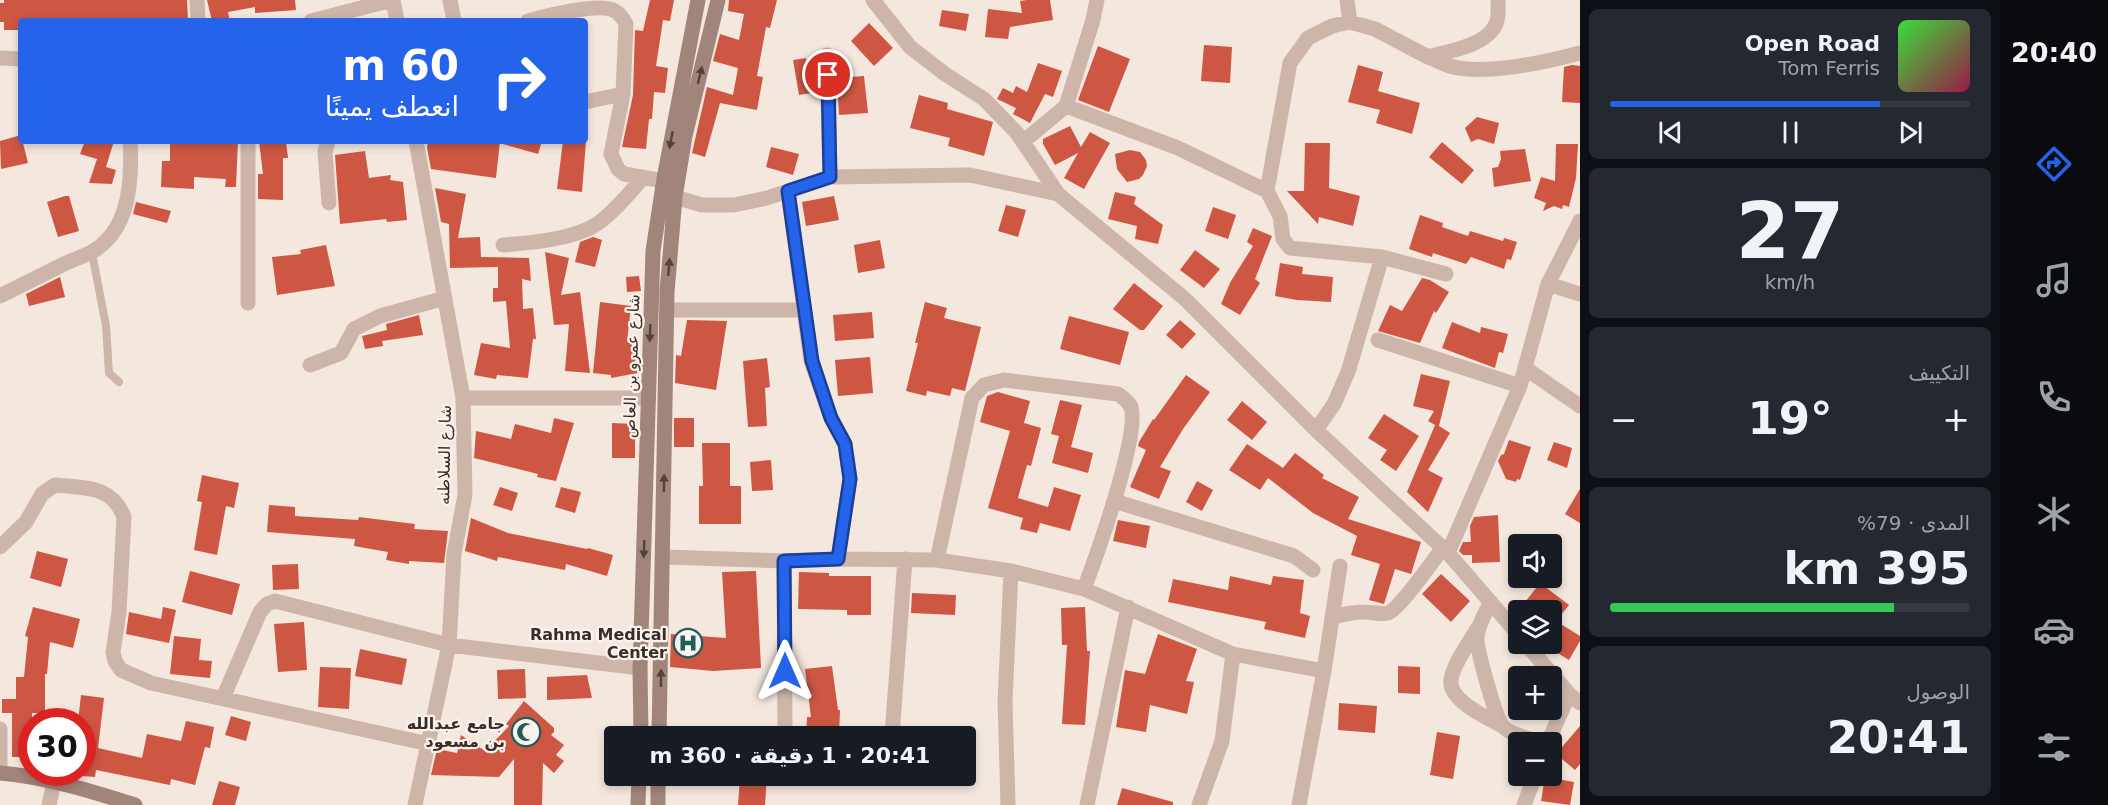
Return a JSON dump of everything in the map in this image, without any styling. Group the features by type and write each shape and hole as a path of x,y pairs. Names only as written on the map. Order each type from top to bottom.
{"street":[{"path":"197,0 198,18"},
{"path":"320,18 368,3 392,0 396,18"},
{"path":"450,0 453,18"},
{"name":"شارع عمرو بن العاص","path":"641,726 640,668 653,251 698,0"},
{"path":"659,726 668,292 675,197 684,136 718,0"},
{"path":"873,0 910,47 945,74 984,99 1024,141 1058,194 1185,299 1316,430 1446,550 1508,622"},
{"path":"1024,141 1066,106 1097,0"},
{"path":"1347,0 1350,22"},
{"path":"1428,57 1477,41 1488,34 1496,24 1498,0"},
{"path":"538,18 561,11 612,9 620,15 626,24 623,94 611,153 618,169 624,174 664,181"},
{"path":"1446,274 1382,257 1290,248 1283,239 1280,216 1267,190 1290,63 1308,38 1332,26 1350,22 1375,29 1452,67 1479,69 1533,63 1580,53"},
{"path":"828,55 830,177"},
{"path":"0,58 18,59"},
{"path":"588,101 623,94"},
{"path":"1066,106 1178,148 1267,190"},
{"path":"0,296 92,253 107,241 119,223 128,195 132,171 130,144"},
{"path":"248,144 248,303"},
{"path":"327,144 325,152 329,203"},
{"name":"شارع السلاطنه","path":"415,805 449,645 454,554 465,495 463,398 418,144"},
{"path":"675,197 702,205 734,205 767,198 830,177 970,175 1058,194"},
{"path":"503,245 576,233 592,227 601,222 643,178"},
{"path":"788,191 812,361 831,418 845,444 850,479 838,559"},
{"path":"1332,618 1348,612 1387,614 1446,550 1520,386 1548,284 1580,221"},
{"path":"1316,430 1334,404 1348,372 1382,257"},
{"path":"1548,284 1580,294"},
{"path":"310,365 341,353 354,329 380,316 445,298"},
{"path":"668,309 804,310"},
{"path":"1378,340 1520,386"},
{"path":"1525,368 1580,406"},
{"path":"937,560 972,398 984,385 1004,380 1118,393 1130,406 1132,420 1130,439 1114,501 1084,589"},
{"path":"463,398 648,398"},
{"path":"0,547 26,522 42,494 55,485 91,489 107,494 120,506 124,517 119,612 113,652 115,661 121,670 151,683 429,744"},
{"path":"1114,501 1294,556 1313,570"},
{"path":"664,557 784,561 937,560 1011,572 1084,589 1233,654 1324,671"},
{"path":"893,726 905,559"},
{"path":"784,561 785,726"},
{"path":"1299,805 1324,671 1340,566"},
{"path":"1008,805 1005,701 1011,572"},
{"path":"223,698 260,612 267,604 275,601 449,645 640,668"},
{"path":"1491,602 1454,670 1451,688 1464,703 1481,716 1512,732"},
{"path":"1087,805 1128,607"},
{"path":"1480,624 1477,637 1478,653 1502,725"},
{"path":"1199,805 1222,741 1233,654"},
{"path":"1535,654 1575,698 1554,732"},
{"path":"0,729 0,773 18,774"},
{"path":"49,805 53,786"},
{"path":"68,786 135,805"},
{"path":"638,805 639,786"},
{"path":"658,786 658,805"},
{"path":"1524,805 1531,786"}],"lane":[{"path":"92,253 106,326 109,373 119,382"}],"building":[{"path":"4,0 187,0 188,18 18,18 18,30 4,30 4,22 0,22 0,3 4,3"},
{"path":"207,0 295,0 296,10 255,13 255,7 228,12 229,18 211,18"},
{"path":"650,0 674,0 670,21 663,20 656,66 668,68 665,93 654,92 646,149 622,147 633,95 635,30 643,31"},
{"path":"729,0 777,0 770,28 766,27 757,76 763,77 757,110 720,103 705,157 692,153 707,87 733,95 738,68 713,61 720,34 739,40 744,14 728,11"},
{"path":"1050,0 1053,20 1010,27 1008,39 985,37 988,9 1022,13 1020,1"},
{"path":"942,10 969,14 966,31 939,26"},
{"path":"869,23 893,48 874,66 851,41"},
{"path":"1204,45 1232,47 1230,83 1201,81"},
{"path":"1098,46 1130,59 1109,112 1078,100"},
{"path":"806,58 811,93 799,95 793,60"},
{"path":"1038,63 1062,71 1053,97 1045,94 1030,123 1013,114 1016,108 997,99 1003,88 1013,93 1016,86 1027,92"},
{"path":"1358,65 1383,72 1378,91 1420,103 1412,134 1376,123 1380,110 1348,102"},
{"path":"1580,66 1580,103 1562,102 1564,67"},
{"path":"864,76 868,113 839,115 837,78"},
{"path":"919,95 948,103 947,109 993,122 984,156 948,146 950,138 910,128"},
{"path":"1477,117 1499,123 1494,144 1478,139 1471,142 1465,128"},
{"path":"1070,126 1081,147 1090,132 1110,143 1084,189 1064,178 1078,153 1055,165 1043,144 1043,139"},
{"path":"18,136 18,144 23,144 28,163 1,169 0,141"},
{"path":"1442,142 1474,170 1462,184 1429,157"},
{"path":"1305,143 1330,143 1329,188 1360,196 1353,226 1319,217 1318,224 1287,191 1304,191"},
{"path":"84,144 113,144 106,167 116,170 112,184 89,183 97,159 80,154"},
{"path":"170,144 238,144 236,187 225,187 226,179 194,177 194,189 161,187 162,161 170,161"},
{"path":"259,144 286,144 288,158 283,158 283,200 258,199 258,174 263,174"},
{"path":"428,144 500,144 496,178 431,169"},
{"path":"503,144 541,144 538,154"},
{"path":"563,144 586,144 582,192 557,189"},
{"path":"1556,144 1578,144 1576,178 1569,207 1563,205 1562,209 1554,206 1543,211 1546,203 1534,198 1541,177 1555,181"},
{"path":"771,147 799,154 793,175 766,167"},
{"path":"1525,149 1531,181 1494,187 1492,168 1498,167 1501,159 1500,151"},
{"path":"1130,150 1140,152 1147,166 1139,179 1127,182 1117,169 1115,154"},
{"path":"365,151 369,178 391,175 390,180 403,182 407,220 387,222 386,219 340,224 335,155"},
{"path":"435,188 466,194 458,238 480,237 481,257 529,258 531,281 522,279 523,309 533,308 536,339 533,339 528,378 497,375 496,379 474,375 481,343 510,348 506,301 493,302 493,288 498,288 498,267 450,268 449,224 441,222"},
{"path":"1115,192 1136,197 1134,204 1163,225 1158,244 1135,239 1137,226 1108,219"},
{"path":"69,196 79,231 58,237 47,202"},
{"path":"834,196 839,220 806,226 802,202"},
{"path":"136,202 171,211 167,223 133,214"},
{"path":"1006,205 1026,210 1018,237 998,231"},
{"path":"1213,207 1236,215 1228,239 1205,231"},
{"path":"1420,215 1443,223 1442,227 1468,236 1470,231 1503,241 1504,238 1517,242 1511,260 1507,259 1504,269 1471,257 1466,264 1433,253 1432,257 1409,249"},
{"path":"1253,228 1272,236 1255,279 1260,283 1240,315 1221,304 1231,281 1253,246 1247,242"},
{"path":"593,237 602,240 595,267 575,262 580,242"},
{"path":"880,240 885,268 858,273 854,245"},
{"path":"326,245 335,286 277,295 272,257 301,254 300,250"},
{"path":"1195,250 1220,269 1204,288 1180,270"},
{"path":"545,252 569,258 561,295 580,292 590,373 565,371 569,324 554,325"},
{"path":"1280,263 1303,267 1302,274 1333,277 1331,302 1275,296"},
{"path":"639,276 641,291 627,292 626,277"},
{"path":"60,277 65,297 29,306 26,294"},
{"path":"1422,278 1430,280 1449,292 1436,313 1434,311 1420,343 1378,331 1390,305 1402,311"},
{"path":"1134,283 1163,306 1144,330 1140,330 1113,309"},
{"path":"600,302 631,306 627,342 631,341 638,373 611,378 611,375 593,373"},
{"path":"925,302 947,308 944,318 981,327 965,391 952,388 950,396 927,391 926,396 906,391"},
{"path":"872,312 874,338 835,341 833,315"},
{"path":"419,315 423,335 382,341 383,346 365,349 362,336 387,330 386,324"},
{"path":"1069,316 1129,332 1120,365 1060,349"},
{"path":"687,320 727,321 716,390 675,383 676,355 681,356"},
{"path":"1180,320 1196,334 1182,349 1166,335"},
{"path":"1452,322 1480,333 1481,327 1508,334 1503,353 1499,352 1495,368 1442,348"},
{"path":"870,357 873,393 838,396 835,360"},
{"path":"767,358 770,387 765,388 767,426 748,427 743,361"},
{"path":"1421,374 1450,381 1439,426 1450,433 1428,470 1443,478 1428,512 1407,492 1435,425 1428,421 1434,411 1413,406"},
{"path":"1186,375 1210,392 1183,429 1160,467 1171,471 1159,499 1130,487 1146,450 1138,446 1153,419"},
{"path":"998,392 1030,401 1024,423 1041,428 1031,466 1027,465 1018,498 1048,507 1054,487 1081,495 1070,531 1040,523 1037,533 1020,529 1023,518 988,508 1010,431 980,422 987,396"},
{"path":"1060,400 1082,405 1071,447 1093,453 1088,473 1052,463 1059,436 1051,434"},
{"path":"1242,401 1267,422 1252,440 1227,420"},
{"path":"1384,414 1419,436 1396,471 1380,460 1387,450 1368,438"},
{"path":"554,418 574,423 556,481 537,477 538,474 474,458 476,431 511,439 515,424 551,433"},
{"path":"674,418 694,418 694,447 674,447"},
{"path":"612,423 635,424 635,458 612,458"},
{"path":"1509,440 1531,447 1520,480 1517,479 1516,482 1506,479 1498,461 1504,454"},
{"path":"1554,442 1572,448 1567,468 1547,460"},
{"path":"702,443 730,443 730,486 741,486 741,524 699,524 699,486 703,486"},
{"path":"1247,444 1283,468 1295,453 1324,475 1322,478 1359,497 1348,519 1421,542 1411,574 1395,569 1384,604 1369,600 1380,564 1351,555 1357,536 1313,513 1268,478 1260,490 1229,470"},
{"path":"771,460 773,490 752,491 750,462"},
{"path":"202,475 239,483 234,508 226,506 217,555 194,550 202,502 197,501"},
{"path":"1197,481 1213,490 1202,511 1186,502"},
{"path":"500,487 518,493 512,511 493,505"},
{"path":"561,487 581,492 575,513 555,507"},
{"path":"1580,489 1580,523 1565,514"},
{"path":"269,505 295,507 295,516 358,520 359,517 415,524 414,529 448,531 444,563 409,561 409,564 386,560 388,552 354,546 355,539 267,532"},
{"path":"1498,515 1500,562 1472,563 1472,555 1463,555 1459,551 1463,542 1471,542 1470,526 1474,517"},
{"path":"471,518 508,533 613,555 607,576 566,564 565,570 498,557 497,561 465,551"},
{"path":"1118,520 1150,526 1146,548 1113,541"},
{"path":"37,551 68,559 61,587 30,578"},
{"path":"298,564 299,589 273,590 272,565"},
{"path":"190,571 240,584 232,615 182,602"},
{"path":"756,571 761,668 713,671 670,667 671,634 726,638 722,572"},
{"path":"799,572 829,573 829,576 871,576 871,615 847,615 847,610 798,609"},
{"path":"1441,574 1470,601 1451,622 1422,594"},
{"path":"1230,576 1271,585 1273,576 1304,580 1300,613 1310,616 1305,638 1264,629 1266,622 1168,602 1173,579 1228,590"},
{"path":"1536,588 1547,588 1569,605 1562,614 1562,600 1527,600"},
{"path":"912,593 956,595 955,615 911,613"},
{"path":"33,607 80,619 73,648 50,642 47,674 45,674 45,708 18,708 18,757 12,757 12,713 2,713 2,699 16,699 16,677 24,677 28,637 25,636"},
{"path":"163,607 176,610 169,643 126,634 129,612 161,619"},
{"path":"1085,607 1087,651 1090,651 1085,725 1062,724 1067,645 1062,645 1061,608"},
{"path":"304,622 307,670 278,672 274,624"},
{"path":"1562,625 1580,636 1580,641 1569,660 1559,654 1562,654"},
{"path":"1158,634 1197,649 1186,681 1194,682 1187,714 1150,705 1146,732 1116,727 1125,670 1145,674"},
{"path":"174,636 201,639 199,660 212,661 210,678 170,674"},
{"path":"360,649 407,659 402,685 355,676"},
{"path":"832,666 838,710 840,710 839,726 807,726 807,717 811,717 805,669"},
{"path":"1398,666 1420,667 1420,694 1398,693"},
{"path":"320,667 351,668 349,709 318,707"},
{"path":"525,669 526,698 498,699 497,670"},
{"path":"587,675 592,698 547,700 547,677"},
{"path":"81,695 104,698 98,748 142,758 147,734 181,741 186,721 214,727 210,748 205,747 195,785 171,779 170,785 96,770 96,708 80,708"},
{"path":"524,701 554,728 551,735 564,745 556,755 564,761 554,773 543,763 542,805 514,805 514,759 499,777 431,775 437,749 457,753 461,735 485,751 509,726 506,724"},
{"path":"1339,703 1377,706 1375,733 1338,730"},
{"path":"231,716 251,722 246,741 225,735"},
{"path":"1580,726 1580,764 1575,770 1562,759 1562,747"},
{"path":"1437,732 1460,736 1453,779 1430,775"},
{"path":"1562,780 1574,782 1570,805 1541,801 1544,786 1562,786"},
{"path":"219,781 240,787 235,805 212,805"},
{"path":"739,786 766,786 765,805 738,805"},
{"path":"1122,788 1173,802 1173,805 1117,805"}],"place":[{"name":"Rahma Medical Center","path":"688,643"},
{"name":"جامع عبدالله بن مسعود","path":"526,732"}],"route":[{"path":"785,671 784,561 838,559 850,479 845,444 831,418 812,361 788,191 830,177 828,75"}]}
